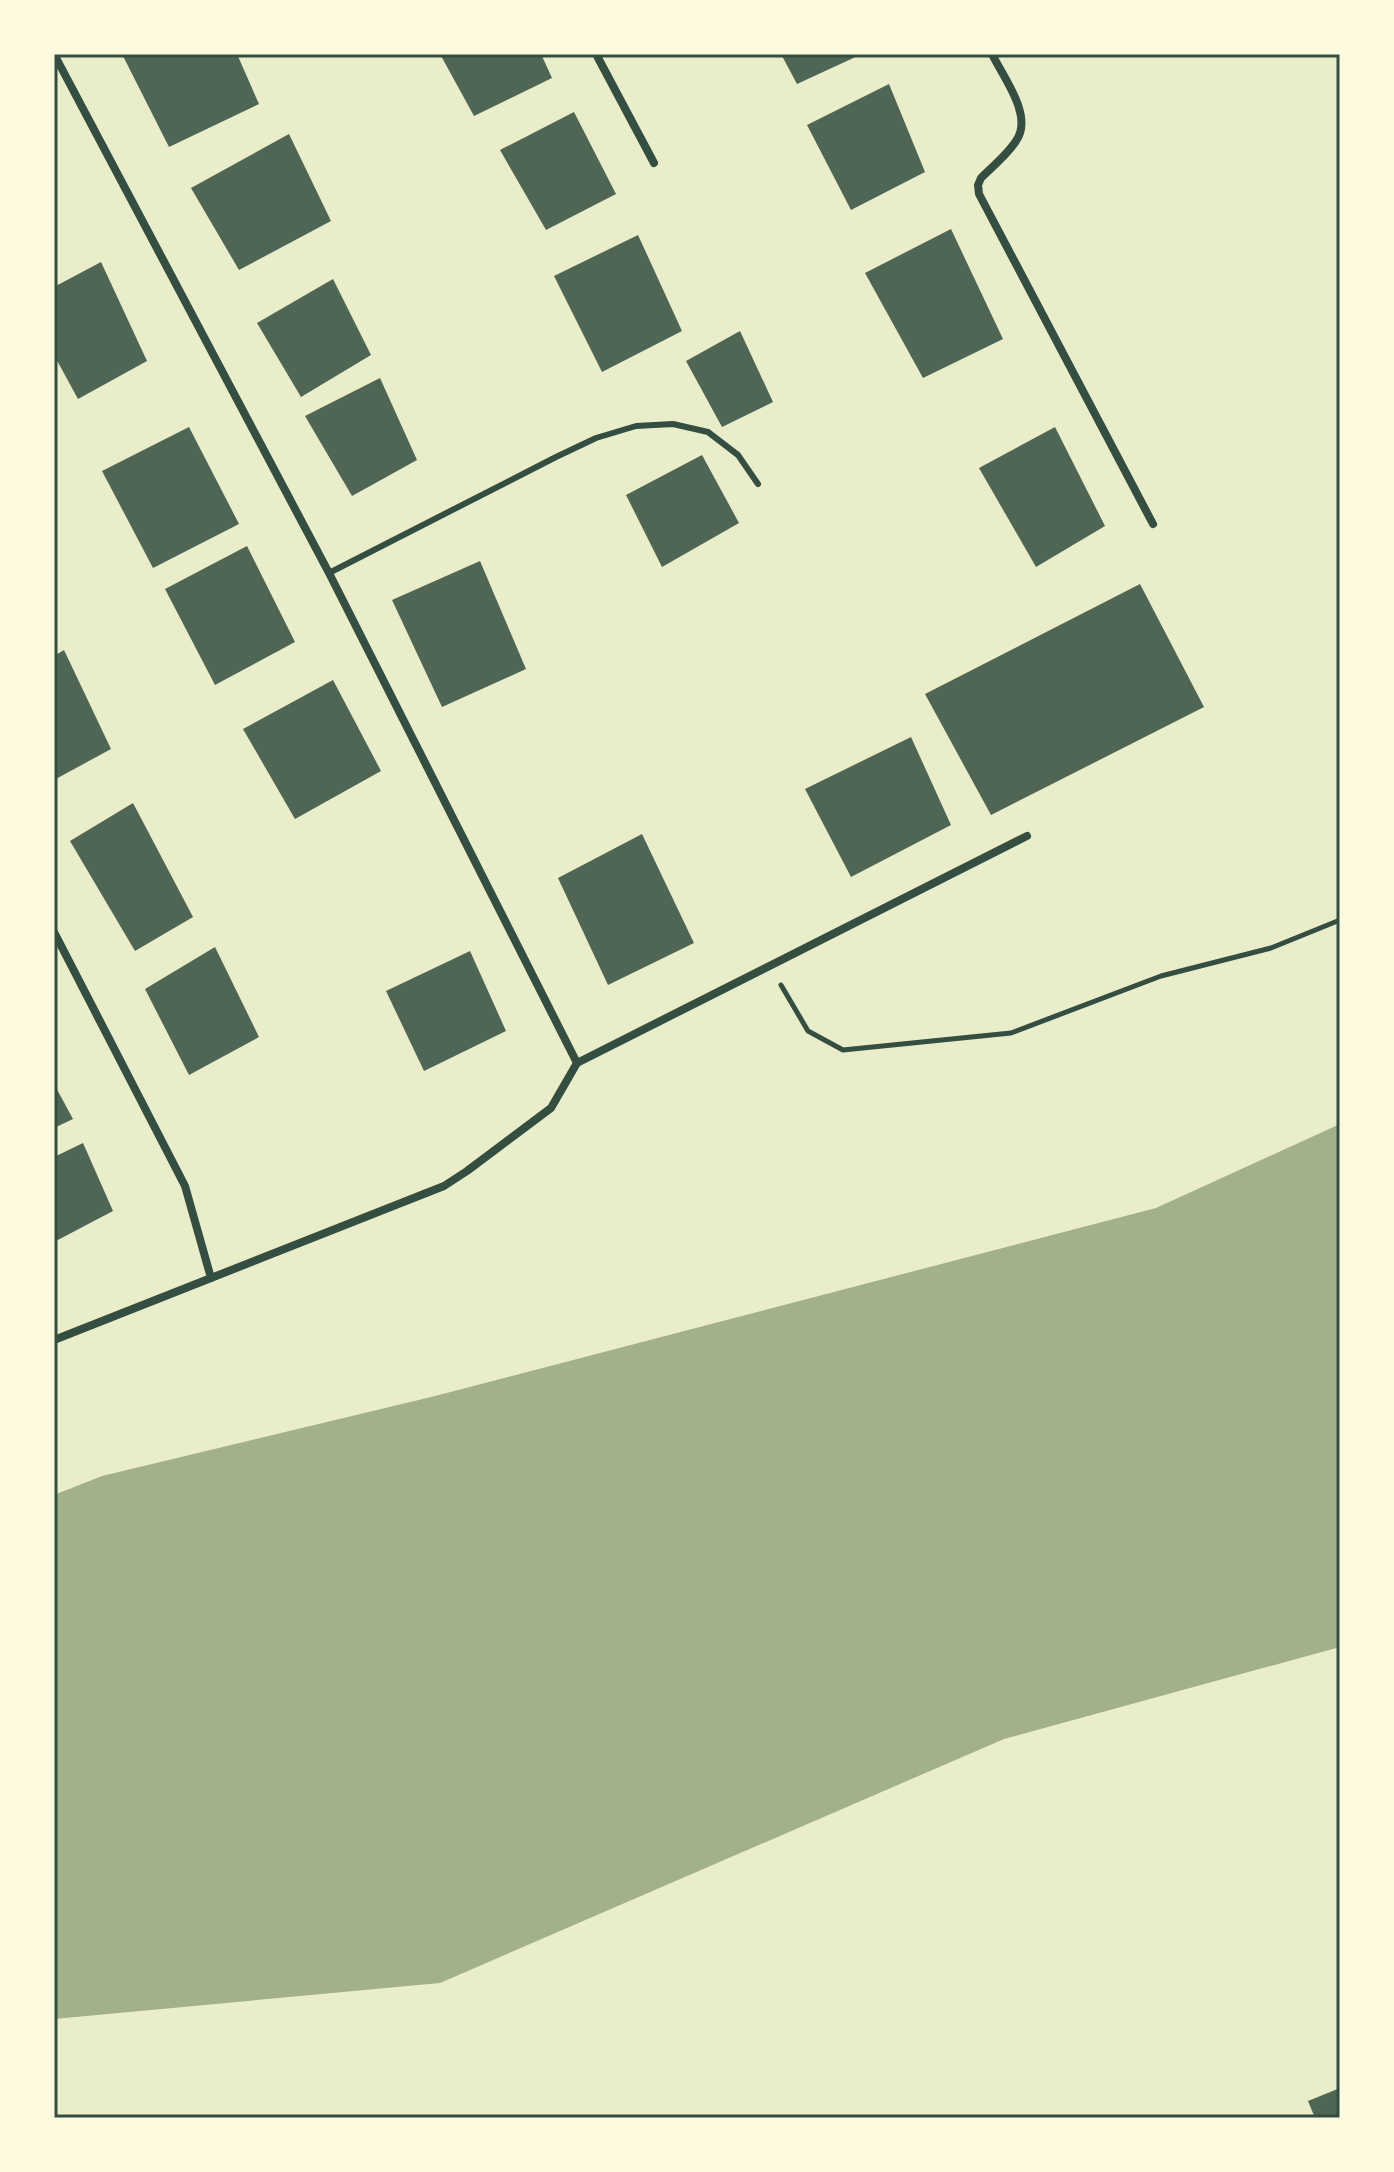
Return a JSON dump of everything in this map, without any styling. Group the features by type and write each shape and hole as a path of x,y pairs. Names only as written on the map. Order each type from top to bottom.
{"street":[{"path":"54,54 329,573 577,1063"},
{"path":"596,54 654,163"},
{"path":"992,54 1018,106 1021,125 1016,141 981,178 979,194 1153,524"},
{"path":"54,1340 444,1186 551,1108 577,1063 1027,836"},
{"path":"54,932 185,1186 211,1278"}],"lane":[{"path":"329,573 556,457 596,438 636,426 673,424 708,432 738,455 758,484"}],"path":[{"path":"770,966 808,1031 843,1050 1011,1033 1161,976 1271,948 1340,920"}],"shaded area":[{"path":"1340,1124 1340,1647 1004,1739 440,1983 54,2019 54,1495 102,1476 435,1396 1156,1208"}],"building":[{"path":"237,54 259,104 169,147 123,56"},
{"path":"440,54 541,54 552,78 474,116"},
{"path":"781,54 862,54 797,84"},
{"path":"889,84 925,172 851,210 807,125"},
{"path":"574,112 616,194 546,230 500,150"},
{"path":"289,134 331,221 239,270 191,188"},
{"path":"951,229 1003,339 923,378 865,273"},
{"path":"638,235 682,331 602,372 554,276"},
{"path":"101,262 147,361 78,399 54,355 54,287"},
{"path":"333,279 371,355 301,397 257,323"},
{"path":"740,331 773,402 722,427 686,361"},
{"path":"380,378 417,460 352,496 305,416"},
{"path":"189,427 239,524 153,568 102,471"},
{"path":"1055,427 1105,526 1036,567 979,468"},
{"path":"702,455 739,523 662,567 626,495"},
{"path":"247,546 295,642 215,685 165,589"},
{"path":"480,561 526,669 442,707 392,600"},
{"path":"1140,584 1204,707 991,815 925,694"},
{"path":"64,650 111,749 54,780 54,656"},
{"path":"333,680 381,771 295,819 243,729"},
{"path":"911,737 951,825 851,877 805,789"},
{"path":"133,803 193,917 135,951 70,841"},
{"path":"642,834 694,943 608,985 558,878"},
{"path":"215,947 259,1037 189,1075 145,989"},
{"path":"470,951 506,1031 424,1071 386,991"},
{"path":"54,1084 73,1119 54,1128"},
{"path":"83,1143 113,1211 54,1242 54,1157"},
{"path":"1340,2088 1340,2118 1315,2118 1308,2101"}]}
